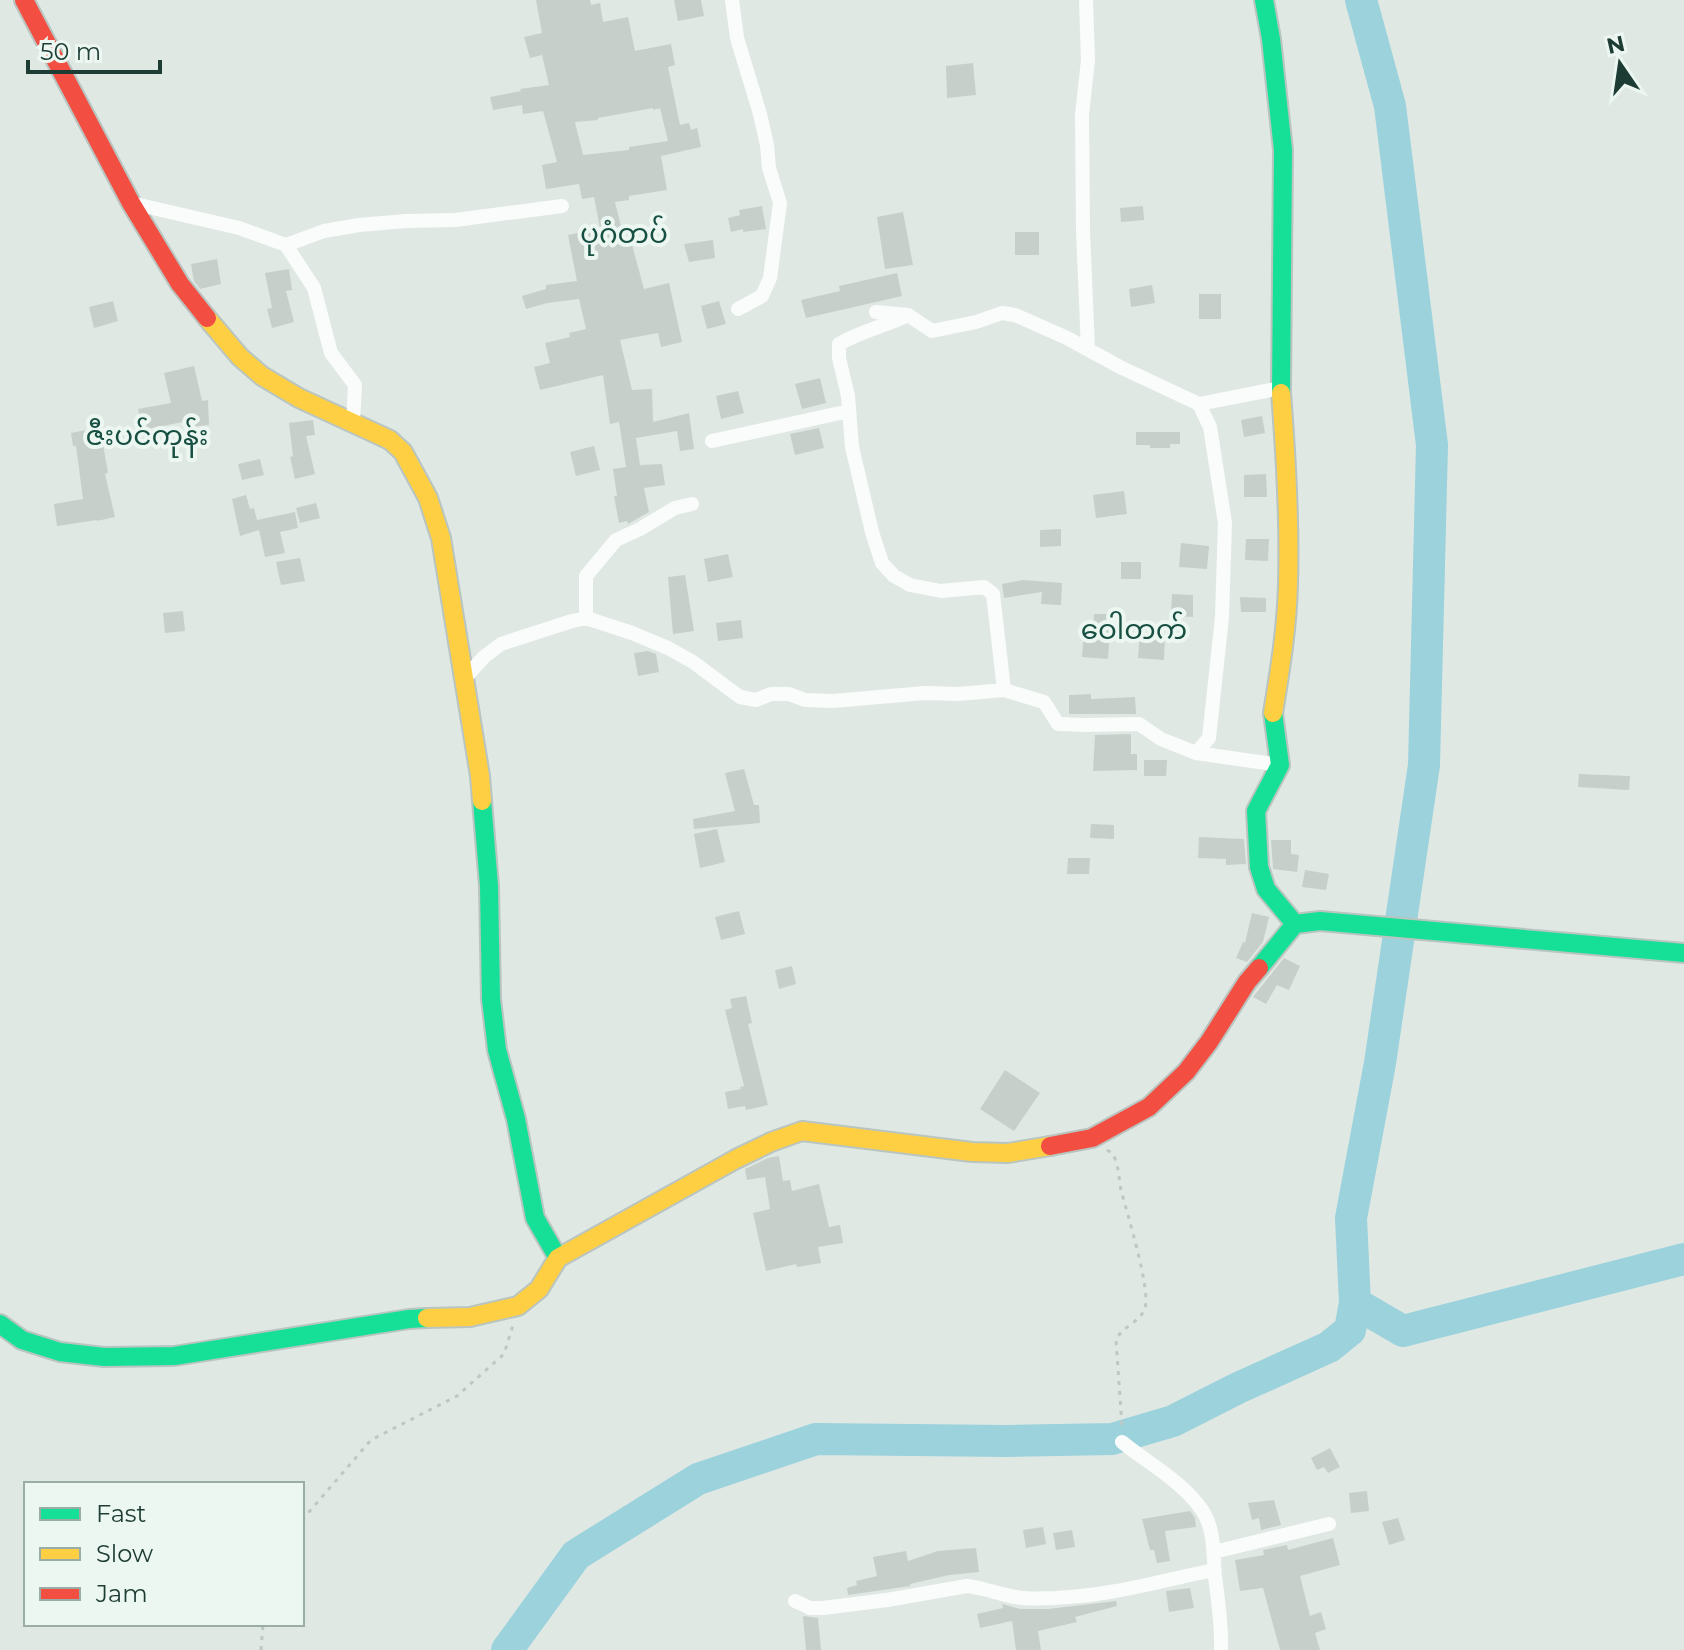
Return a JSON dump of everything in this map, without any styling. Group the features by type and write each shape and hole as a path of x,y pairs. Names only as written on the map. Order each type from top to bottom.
{"street":[{"path":"24,0 131,203 180,284 240,357 262,376 299,398 390,440 403,452 428,498 441,538 480,776 489,886 491,999 497,1050 516,1119 535,1218 558,1258"},
{"path":"732,0 737,38 760,114 769,168 780,203 770,278 762,296 738,309"},
{"path":"1086,0 1088,60 1082,115 1088,349"},
{"path":"1264,0 1283,150 1281,388 1287,470 1288,585 1273,716 1280,765 1256,811 1259,867 1266,889 1295,924"},
{"path":"131,203 239,228 286,245 314,288 331,353 355,385 353,423"},
{"path":"286,245 324,231 359,225 455,220 562,206"},
{"path":"876,312 908,315 932,331 1002,313 1015,315 1199,404 1281,388"},
{"path":"908,315 855,334 839,344 848,396 852,447 872,532 882,563 894,576 910,585 941,591 984,587 993,594 1004,690"},
{"path":"1196,753 1209,738 1222,617 1225,523 1210,427 1199,404"},
{"path":"712,441 849,411"},
{"path":"586,618 586,576 616,540 675,508 692,504"},
{"path":"464,679 501,644 586,618 668,648 693,662 740,697 756,700 771,694 789,694 805,700 833,701 1004,690 1044,702 1058,724 1139,724 1161,739 1196,753 1280,765"},
{"path":"0,1325 22,1340 60,1352 104,1357 174,1356 409,1319 470,1317 518,1306 539,1289 558,1258 736,1159 802,1131 972,1152 1008,1153 1092,1138 1149,1107 1186,1072 1247,982 1295,924 1320,921 1356,923 1684,953"},
{"path":"1122,1442 1165,1472 1201,1508 1210,1527 1214,1552 1221,1650"},
{"path":"1214,1552 1329,1524"},
{"path":"795,1601 810,1608 823,1608 967,1586 1024,1599 1069,1597 1129,1590 1214,1570"}],"path":[{"path":"1092,1138 1115,1159 1146,1300 1145,1310 1120,1331 1116,1340 1122,1442"},
{"path":"304,1518 371,1440 457,1396 504,1354 518,1306"},
{"path":"261,1650 263,1626"}],"building":[{"path":"536,0 590,0 591,5 600,3 603,22 628,17 635,51 671,44 675,65 668,67 680,125 689,123 691,130 697,128 701,147 661,156 667,190 629,196 629,200 615,202 624,238 630,237 644,289 669,283 682,342 661,347 658,333 620,340 632,390 652,389 653,422 689,413 694,449 680,451 677,431 636,438 640,465 662,464 665,485 644,488 649,512 628,524 627,521 619,523 614,496 617,496 613,469 626,467 619,422 610,424 603,375 540,390 534,367 550,363 545,343 570,337 569,333 586,329 579,299 526,309 522,296 546,289 546,285 577,281 568,235 600,228 594,197 582,199 579,184 546,189 542,165 557,162 543,111 523,114 522,105 493,110 490,97 549,85 542,55 530,58 524,37 542,33","holes":["660,108 668,141 629,147 629,150 583,155 575,122"]},
{"path":"674,0 701,0 704,16 678,21"},
{"path":"973,63 976,95 947,98 946,66"},
{"path":"762,206 766,229 731,232 728,218 740,215 739,210"},
{"path":"1143,206 1144,220 1121,222 1120,208"},
{"path":"903,212 913,265 885,269 877,217"},
{"path":"1015,232 1039,232 1039,255 1015,255"},
{"path":"713,240 715,258 689,262 684,244"},
{"path":"217,259 221,284 200,289 194,281 191,264"},
{"path":"289,269 292,290 286,291 294,322 272,328 267,309 272,308 265,273"},
{"path":"897,273 902,296 806,318 801,300 840,291 839,286"},
{"path":"1152,285 1155,303 1131,307 1129,289"},
{"path":"1199,294 1221,294 1221,319 1199,319"},
{"path":"113,301 118,321 94,328 89,307"},
{"path":"719,301 726,324 707,329 701,306"},
{"path":"194,366 202,401 208,400 209,425 190,427 188,421 142,430 138,409 171,403 164,373"},
{"path":"820,378 826,403 802,409 795,384"},
{"path":"738,391 744,413 721,419 716,396"},
{"path":"1262,416 1265,433 1244,437 1241,420"},
{"path":"313,420 315,435 306,436 315,474 295,479 290,457 293,456 289,423"},
{"path":"100,427 108,473 105,474 115,517 57,526 54,504 83,499 76,446 73,446 71,433"},
{"path":"819,428 824,448 795,455 790,434"},
{"path":"1136,432 1180,432 1180,444 1170,444 1170,448 1136,445"},
{"path":"594,446 600,470 576,476 570,452"},
{"path":"260,459 264,475 242,480 238,464"},
{"path":"1266,474 1267,497 1244,497 1244,475"},
{"path":"1124,491 1127,514 1096,518 1093,495"},
{"path":"246,495 257,520 295,512 298,528 280,532 285,553 265,557 259,530 240,536 232,499"},
{"path":"316,503 320,518 300,523 296,508"},
{"path":"1061,529 1061,546 1040,547 1040,530"},
{"path":"1246,539 1269,539 1268,561 1245,560"},
{"path":"1181,543 1209,546 1207,569 1179,567"},
{"path":"728,554 733,577 708,582 704,559"},
{"path":"300,558 305,581 281,585 276,562"},
{"path":"1121,562 1141,562 1141,579 1121,579"},
{"path":"685,575 694,631 673,634 668,577"},
{"path":"1023,580 1062,583 1061,605 1041,604 1042,592 1004,598 1002,584"},
{"path":"1172,594 1193,595 1193,617 1171,616"},
{"path":"1240,597 1266,598 1266,612 1241,612"},
{"path":"183,611 185,631 165,633 163,613"},
{"path":"1094,614 1111,614 1108,659 1082,657 1084,630 1093,630"},
{"path":"741,620 743,638 718,641 716,623"},
{"path":"1140,634 1165,635 1164,660 1138,658"},
{"path":"648,651 656,654 659,672 638,676 634,653"},
{"path":"1091,694 1091,699 1135,697 1136,714 1069,714 1069,695"},
{"path":"1131,734 1131,754 1137,754 1137,770 1093,771 1095,735"},
{"path":"1144,760 1167,760 1166,776 1144,776"},
{"path":"744,769 754,805 759,805 760,823 694,829 693,819 735,811 725,773"},
{"path":"1579,774 1630,776 1629,790 1578,787"},
{"path":"1091,824 1114,825 1114,839 1090,838"},
{"path":"717,829 725,862 700,868 694,834"},
{"path":"1199,837 1244,839 1246,864 1226,865 1226,859 1198,858"},
{"path":"1271,840 1291,840 1291,854 1299,855 1297,872 1273,869"},
{"path":"1068,858 1090,858 1089,874 1067,874"},
{"path":"1305,870 1329,874 1326,890 1302,887"},
{"path":"739,911 745,934 721,940 715,917"},
{"path":"1252,913 1269,917 1263,942 1247,962 1236,958 1245,943"},
{"path":"1284,958 1300,966 1289,990 1277,985 1266,1004 1253,997"},
{"path":"792,966 796,984 779,989 775,970"},
{"path":"746,996 752,1023 748,1024 768,1105 746,1110 745,1106 728,1109 725,1092 744,1086 725,1010 732,1008 730,999"},
{"path":"1005,1070 1040,1093 1014,1131 980,1109"},
{"path":"779,1156 783,1181 790,1180 792,1191 819,1184 829,1227 840,1225 843,1243 818,1247 821,1263 797,1267 796,1264 766,1271 753,1213 770,1209 765,1177 747,1180 745,1169"},
{"path":"1330,1448 1340,1467 1328,1473 1324,1467 1317,1470 1311,1458"},
{"path":"1367,1491 1369,1511 1351,1513 1349,1493"},
{"path":"1274,1500 1281,1525 1261,1530 1259,1518 1252,1520 1248,1503"},
{"path":"1190,1511 1196,1527 1165,1531 1170,1561 1157,1563 1154,1550 1150,1550 1142,1519"},
{"path":"1398,1518 1405,1540 1389,1545 1382,1522"},
{"path":"1043,1527 1046,1544 1026,1548 1023,1530"},
{"path":"1072,1530 1075,1547 1056,1550 1053,1533"},
{"path":"1333,1538 1340,1565 1300,1576 1310,1616 1321,1612 1326,1629 1315,1633 1320,1650 1280,1650 1263,1588 1240,1591 1235,1560 1264,1555 1263,1550 1287,1545 1288,1550"},
{"path":"976,1548 979,1572 848,1595 847,1588 857,1585 856,1581 877,1576 873,1557 906,1551 908,1561 938,1551"},
{"path":"1190,1588 1194,1608 1169,1612 1166,1591"},
{"path":"1116,1601 1117,1606 1075,1617 1077,1622 1038,1631 1041,1650 1016,1650 1012,1621 980,1628 977,1614 1003,1608 1002,1604 1020,1609 1048,1609"},
{"path":"803,1616 818,1618 821,1650 806,1650"}],"waterway":[{"path":"1361,0 1390,106 1432,445 1424,765 1380,1063 1351,1218 1355,1303 1403,1331 1684,1259"},
{"path":"507,1650 576,1555 698,1479 816,1439 1112,1439 1173,1421 1329,1347 1350,1330 1355,1303"}],"traffic: fast":[{"path":"1264,0 1283,150 1281,393"},
{"path":"1273,713 1280,765 1256,811 1259,867 1266,889 1295,924"},
{"path":"482,801 489,886 491,999 497,1050 516,1119 535,1218 558,1258"},
{"path":"1259,968 1295,924 1320,921 1684,953"},
{"path":"0,1324 22,1340 60,1352 104,1357 174,1356 427,1318"}],"traffic: slow":[{"path":"207,318 240,357 262,376 299,398 390,440 403,452 428,498 441,538 482,801"},
{"path":"1273,713 1285,633 1288,584 1287,489 1281,393"},
{"path":"427,1318 470,1317 518,1306 539,1289 558,1258 736,1159 802,1131 972,1152 1008,1153 1050,1146"}],"traffic: jam":[{"path":"24,0 131,203 180,284 207,318"},
{"path":"1050,1146 1092,1138 1149,1107 1186,1072 1259,968"}],"district":[{"name":"ပုဂံတပ်","path":"624,233"},
{"name":"ဇီးပင်ကုန်း","path":"147,435"},
{"name":"ဝေါတက်","path":"1134,629"}]}
